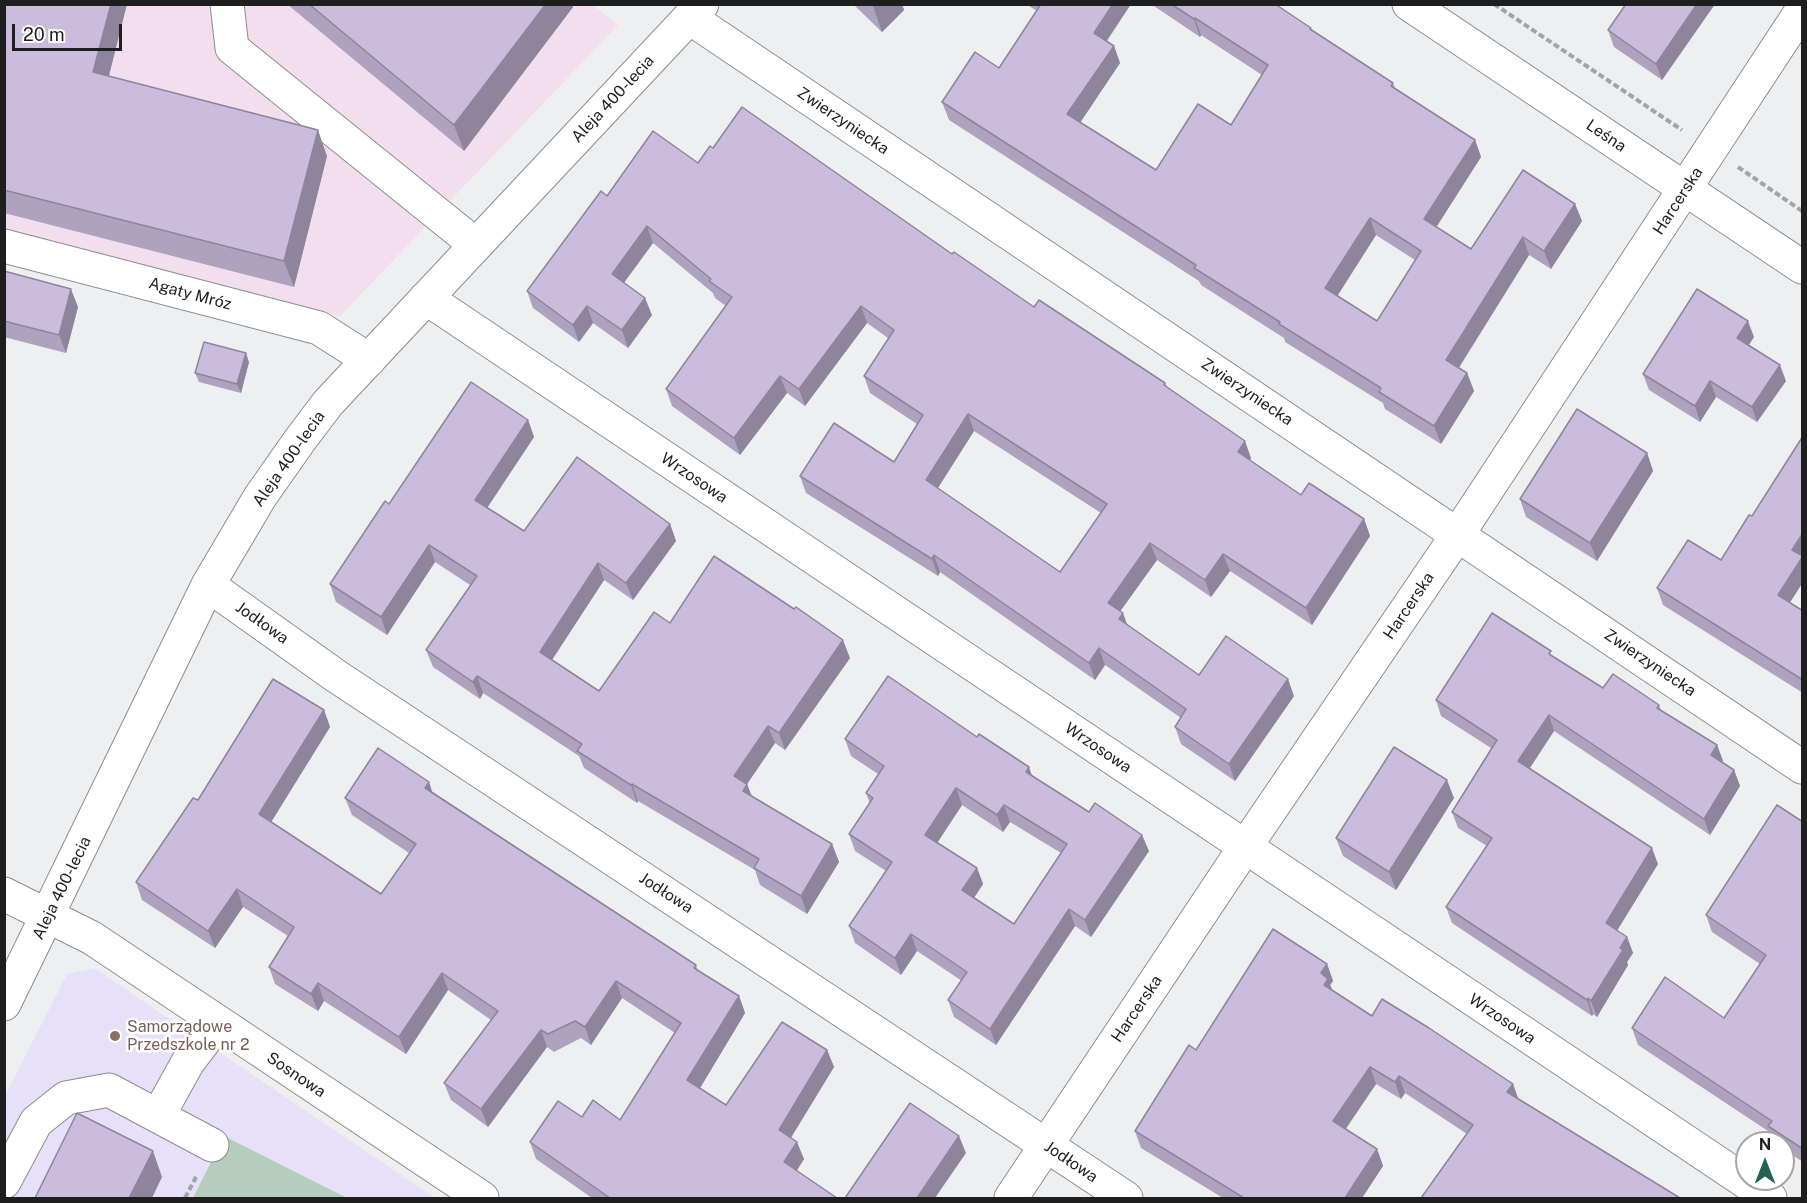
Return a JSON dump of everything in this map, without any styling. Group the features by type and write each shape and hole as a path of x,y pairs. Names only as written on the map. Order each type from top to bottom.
{"street":[{"path":"227,4 232,48 476,244"},
{"name":"Leśna","path":"1409,4 1803,267"},
{"name":"Harcerska","path":"1011,1198 1245,847 1458,534 1803,10"},
{"name":"Aleja 400-lecia","path":"5,1002 208,585 260,497 328,403 696,11"},
{"name":"Zwierzyniecka","path":"696,11 1458,534 1803,767"},
{"name":"Agaty Mróz","path":"4,246 319,328 369,360"},
{"name":"Wrzosowa","path":"426,298 1770,1198"},
{"name":"Jodłowa","path":"208,585 346,683 1126,1198"},
{"name":"Sosnowa","path":"4,894 92,938 482,1198"},
{"path":"158,1116 188,1062 218,1023"},
{"path":"4,1182 36,1122 66,1098 109,1090 212,1145"}],"path":[{"path":"1494,4 1803,211"}],"shaded area":[{"path":"591,4 618,25 340,316 5,230 4,5"},
{"name":"Samorządowe Przedszkole nr 2","path":"94,968 435,1198 5,1198 4,1098 67,974"}],"green space":[{"path":"224,1136 347,1198 193,1198"}],"building":[{"path":"4,4 111,4 93,72 318,130 284,261 4,190"},
{"path":"309,4 546,4 454,125"},
{"path":"1041,4 1113,4 1094,33 1114,46 1067,114 1156,170 1198,104 1231,125 1268,65 1171,4 1275,4 1393,83 1391,86 1475,140 1424,219 1471,249 1523,170 1575,204 1544,251 1523,237 1446,360 1467,373 1434,426 1379,392 1381,388 1194,268 1196,265 942,102 975,52 999,68","holes":["1370,218 1421,251 1377,321 1325,288"]},
{"path":"1626,4 1697,4 1656,64 1608,30"},
{"path":"742,107 952,254 954,252 1034,307 1039,300 1165,383 1164,385 1245,441 1238,452 1301,495 1309,483 1364,519 1306,608 1223,554 1205,580 1150,543 1108,603 1123,613 1119,619 1199,675 1226,636 1288,679 1229,764 1175,727 1186,709 1099,648 1089,663 934,555 932,559 800,476 834,423 894,462 923,415 864,376 894,330 861,306 799,389 780,376 734,438 666,389 732,297 709,281 711,279 647,226 612,274 645,298 622,330 587,306 573,325 527,291 601,191 607,196 653,131 698,163 710,146 713,148","holes":["968,414 1107,504 1060,572 926,480"]},
{"path":"4,271 71,289 59,335 4,321"},
{"path":"1697,289 1748,321 1737,338 1780,365 1752,407 1710,381 1695,406 1643,374"},
{"path":"204,342 246,353 237,384 195,373"},
{"path":"471,382 528,420 475,500 524,531 577,457 670,524 626,583 598,563 540,652 599,691 654,612 670,623 714,556 794,609 796,607 843,640 779,733 768,726 734,776 747,784 743,791 832,844 801,896 754,868 759,859 631,785 577,751 582,744 477,676 473,682 426,650 477,576 429,545 381,617 330,584 385,501 389,504"},
{"path":"1577,409 1647,453 1590,543 1520,499"},
{"path":"1803,436 1803,533 1792,550 1803,556 1778,595 1803,611 1803,680 1657,588 1688,540 1721,560"},
{"path":"1492,613 1551,651 1549,654 1603,688 1613,674 1659,705 1657,708 1717,745 1711,755 1734,770 1704,819 1549,715 1518,761 1652,848 1606,923 1627,937 1620,948 1623,950 1591,1001 1446,907 1492,838 1452,812 1497,740 1436,700"},
{"path":"888,676 977,737 979,734 1029,767 1026,772 1089,812 1095,803 1142,835 1085,920 1069,909 990,1029 948,1000 967,972 911,934 895,958 849,926 892,862 849,834 873,798 866,793 884,766 845,739","holes":["956,788 997,815 1004,805 1067,844 1014,924 962,890 977,868 925,835"]},
{"path":"273,679 324,710 259,814 381,894 416,844 345,798 378,748 429,782 425,788 696,965 694,968 739,996 687,1080 726,1105 782,1022 827,1050 779,1130 797,1142 784,1162 837,1198 610,1198 530,1142 558,1101 582,1117 593,1100 620,1120 681,1023 616,981 585,1027 575,1021 548,1034 541,1030 481,1109 444,1083 498,1011 442,973 399,1037 318,983 311,994 269,967 294,927 237,889 208,931 136,882 193,798 198,800"},
{"path":"1394,747 1447,780 1389,872 1336,838"},
{"path":"1777,805 1803,822 1803,1149 1795,1144 1795,1131 1776,1131 1768,1126 1772,1121 1632,1028 1665,977 1724,1018 1766,955 1706,915"},
{"path":"1273,929 1327,964 1321,973 1328,979 1324,985 1372,1016 1382,999 1513,1084 1507,1092 1680,1198 1421,1198 1473,1125 1399,1076 1395,1082 1370,1067 1333,1121 1377,1149 1345,1198 1244,1198 1135,1131 1189,1045 1196,1050"},
{"path":"910,1103 959,1136 917,1198 845,1198"},
{"path":"77,1113 153,1151 129,1198 35,1198"}],"place":[{"name":"Samorządowe Przedszkole nr 2","path":"115,1036"}]}
